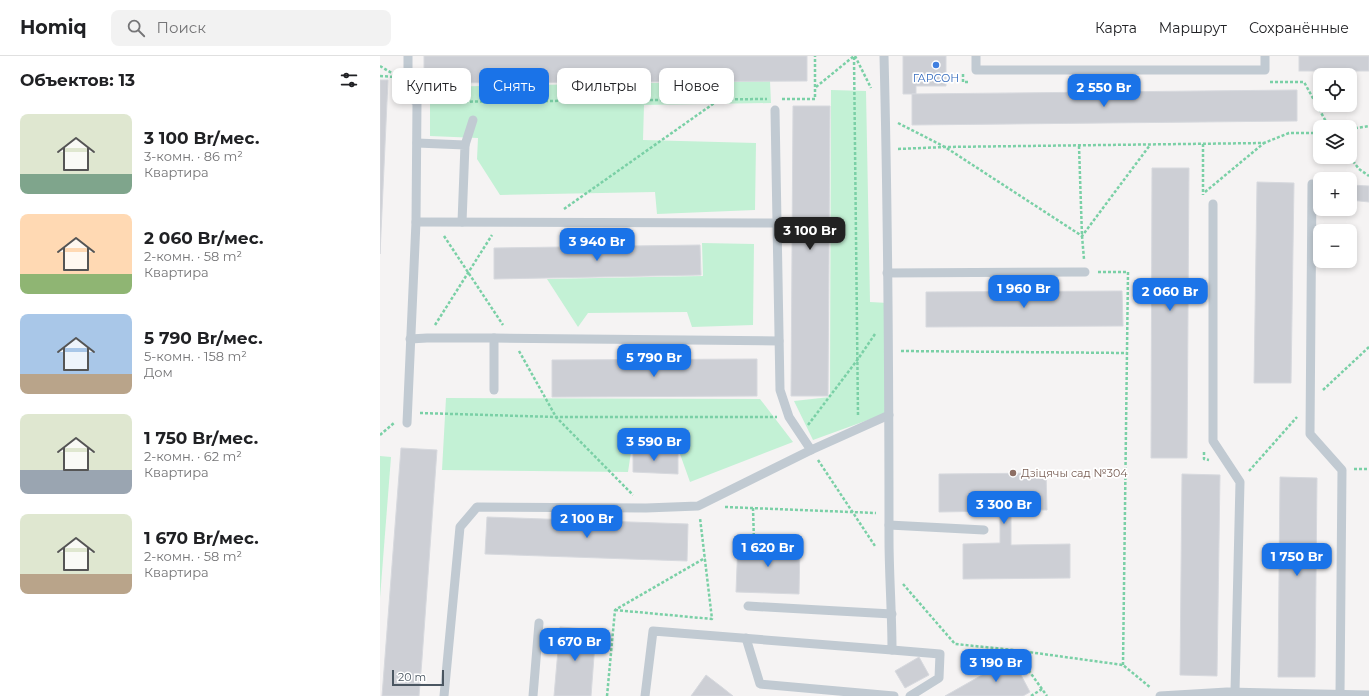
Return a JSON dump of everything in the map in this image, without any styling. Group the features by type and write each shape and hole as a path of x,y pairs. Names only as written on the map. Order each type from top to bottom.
{"lane":[{"path":"408,56 408,68"},
{"path":"884,56 886,117 889,525 892,650"},
{"path":"976,56 976,70 1265,70 1265,56"},
{"path":"407,423 416,222 417,104"},
{"path":"775,110 780,390 789,417 811,450"},
{"path":"462,222 465,145 473,120"},
{"path":"417,143 465,145"},
{"path":"1312,184 1310,434 1342,470 1340,695"},
{"path":"1212,204 1214,441 1240,482 1235,692"},
{"path":"416,222 500,222 544,224 777,223"},
{"path":"887,273 1086,272"},
{"path":"494,338 494,390"},
{"path":"410,339 512,338 779,341"},
{"path":"444,696 460,527 477,507 646,508 698,506 811,450 889,415"},
{"path":"889,525 984,530"},
{"path":"748,606 892,614"},
{"path":"533,696 539,623"},
{"path":"645,696 653,631 940,654 939,678 910,696"},
{"path":"746,638 760,684 894,696"},
{"path":"1162,695 1235,692 1304,695 1369,695"}],"path":[{"path":"776,99 815,99 815,56"},
{"path":"815,87 854,56"},
{"path":"854,56 872,90"},
{"path":"854,56 858,428"},
{"path":"380,76 392,77"},
{"path":"734,99 768,99"},
{"path":"471,101 659,100"},
{"path":"563,210 714,104"},
{"path":"886,117 945,147 1082,236"},
{"path":"1357,129 1369,126"},
{"path":"1203,194 1264,143 1289,133 1313,133"},
{"path":"886,150 945,147 1264,143"},
{"path":"1082,236 1150,145"},
{"path":"1079,146 1082,236 1086,272 1128,272 1123,665"},
{"path":"1355,164 1359,169 1369,176"},
{"path":"434,222 512,338 556,417 646,508"},
{"path":"427,338 500,222"},
{"path":"801,435 888,316"},
{"path":"888,351 1127,353"},
{"path":"407,413 556,417 789,417"},
{"path":"811,450 878,550"},
{"path":"615,610 712,619 698,506"},
{"path":"722,507 889,514"},
{"path":"754,508 754,542"},
{"path":"615,610 705,558"},
{"path":"891,569 955,644 1014,650 1123,665 1162,695"},
{"path":"607,696 615,610"},
{"path":"1014,650 1047,696"},
{"path":"1031,696 1042,689"}],"green space":[{"path":"770,81 771,103 734,104 734,82"},
{"path":"651,83 659,83 659,104 708,104 644,105 643,140 756,143 755,210 657,214 655,192 500,195 477,159 478,138 430,136 430,104 471,104 471,86 479,86 479,104 549,104 549,85 557,85 557,104 651,104"},
{"path":"831,90 866,91 870,302 888,303 890,412 813,440 794,401 830,397"},
{"path":"702,243 754,244 753,325 692,327 687,312 588,313 578,327 547,279 703,276"},
{"path":"446,398 760,399 793,442 690,482 680,454 650,452 650,446 632,445 628,472 442,470"},
{"path":"380,456 391,457 380,598"}],"building":[{"path":"424,56 807,56 807,81 734,81 734,68 659,68 659,82 651,82 651,68 557,68 557,82 549,82 549,68 479,68 479,83 471,83 471,68 424,68"},
{"path":"903,56 946,56 946,86 916,86 916,94 903,94"},
{"path":"1299,56 1369,56 1369,71 1357,71 1357,68 1313,68 1313,71 1299,71"},
{"path":"380,80 388,80 380,254"},
{"path":"1297,90 1297,121 912,125 912,94"},
{"path":"793,106 830,106 828,396 791,396"},
{"path":"1152,168 1189,168 1187,458 1151,458"},
{"path":"1257,182 1294,183 1291,383 1254,383"},
{"path":"1357,185 1369,186 1369,202 1357,201"},
{"path":"700,245 701,275 494,279 494,248"},
{"path":"1122,291 1123,326 926,327 926,292"},
{"path":"757,359 757,396 552,397 552,360"},
{"path":"633,447 649,447 649,453 678,454 678,474 633,472"},
{"path":"401,448 437,450 422,659 419,696 382,696"},
{"path":"1046,473 1047,510 1011,510 1011,545 1070,544 1070,578 963,579 963,544 1000,543 1000,511 939,512 939,474"},
{"path":"1182,474 1220,475 1217,676 1180,675"},
{"path":"1280,477 1317,478 1315,677 1278,677"},
{"path":"487,517 688,524 687,561 485,554"},
{"path":"738,541 800,543 799,594 736,592"},
{"path":"560,627 596,630 591,696 554,696"},
{"path":"919,657 929,675 905,688 895,671"},
{"path":"1012,658 1030,692 1023,696 945,696"},
{"path":"706,675 723,688 733,696 691,696"}],"place":[{"name":"ГАРСОН","path":"936,65"},
{"name":"Дзіцячы сад №304","path":"1013,473"}]}
